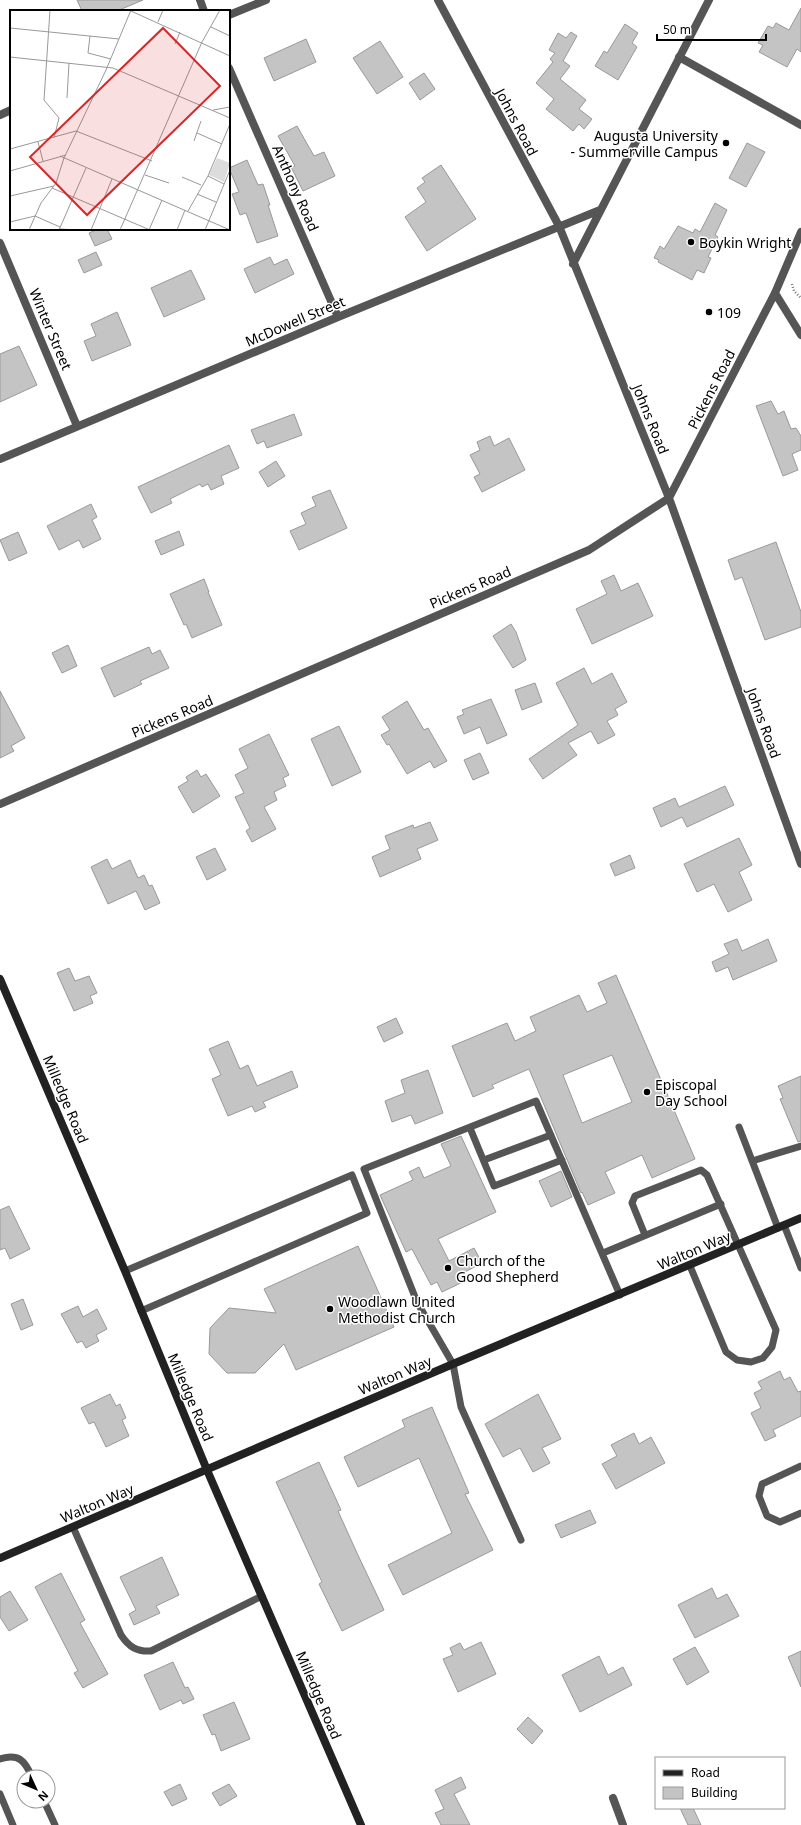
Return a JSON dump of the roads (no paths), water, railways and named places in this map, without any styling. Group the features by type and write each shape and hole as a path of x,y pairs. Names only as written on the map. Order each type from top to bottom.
{"street":[{"path":"200,0 204,10"},
{"path":"230,15 266,0"},
{"name":"Johns Road","path":"438,0 559,226 573,264 669,498 801,864"},
{"path":"573,264 678,57 709,0"},
{"path":"678,57 801,125"},
{"name":"Anthony Road","path":"230,70 338,317"},
{"path":"0,115 10,110"},
{"name":"McDowell Street","path":"0,459 338,317 600,210"},
{"name":"Pickens Road","path":"0,804 589,550 669,498 775,292 801,232"},
{"name":"Winter Street","path":"0,243 78,426"},
{"path":"775,292 801,335"},
{"name":"Milledge Road","path":"0,979 125,1271 207,1470 361,1825"},
{"name":"Walton Way","path":"0,1558 453,1364 690,1266 801,1218"},
{"path":"613,1798 623,1825"}],"lane":[{"path":"125,1271 364,1169 536,1101 620,1295"},
{"path":"739,1127 781,1227 801,1268"},
{"path":"470,1128 494,1186 562,1160"},
{"path":"484,1160 551,1135"},
{"path":"752,1161 801,1146"},
{"path":"364,1169 417,1302 453,1364 461,1407 521,1540"},
{"path":"645,1235 632,1203 635,1196 701,1170 707,1175 776,1330 772,1347 763,1358 751,1362 737,1360 726,1352 690,1266"},
{"path":"141,1311 367,1213 352,1175"},
{"path":"603,1253 721,1204"},
{"path":"801,1466 762,1484 759,1496 767,1516 780,1522 801,1513"},
{"path":"73,1527 121,1635 126,1644 134,1649 151,1651 262,1596"},
{"path":"0,1759 6,1757 18,1758 25,1762 28,1769"},
{"path":"0,1794 13,1825"},
{"path":"47,1809 54,1825"}],"place":[{"name":"Augusta University - Summerville Campus","path":"726,143"},
{"name":"Boykin Wright","path":"691,242"},
{"name":"109","path":"709,312"},
{"name":"Episcopal Day School","path":"647,1092"},
{"name":"Church of the Good Shepherd","path":"448,1268"},
{"name":"Woodlawn United Methodist Church","path":"330,1309"}]}
